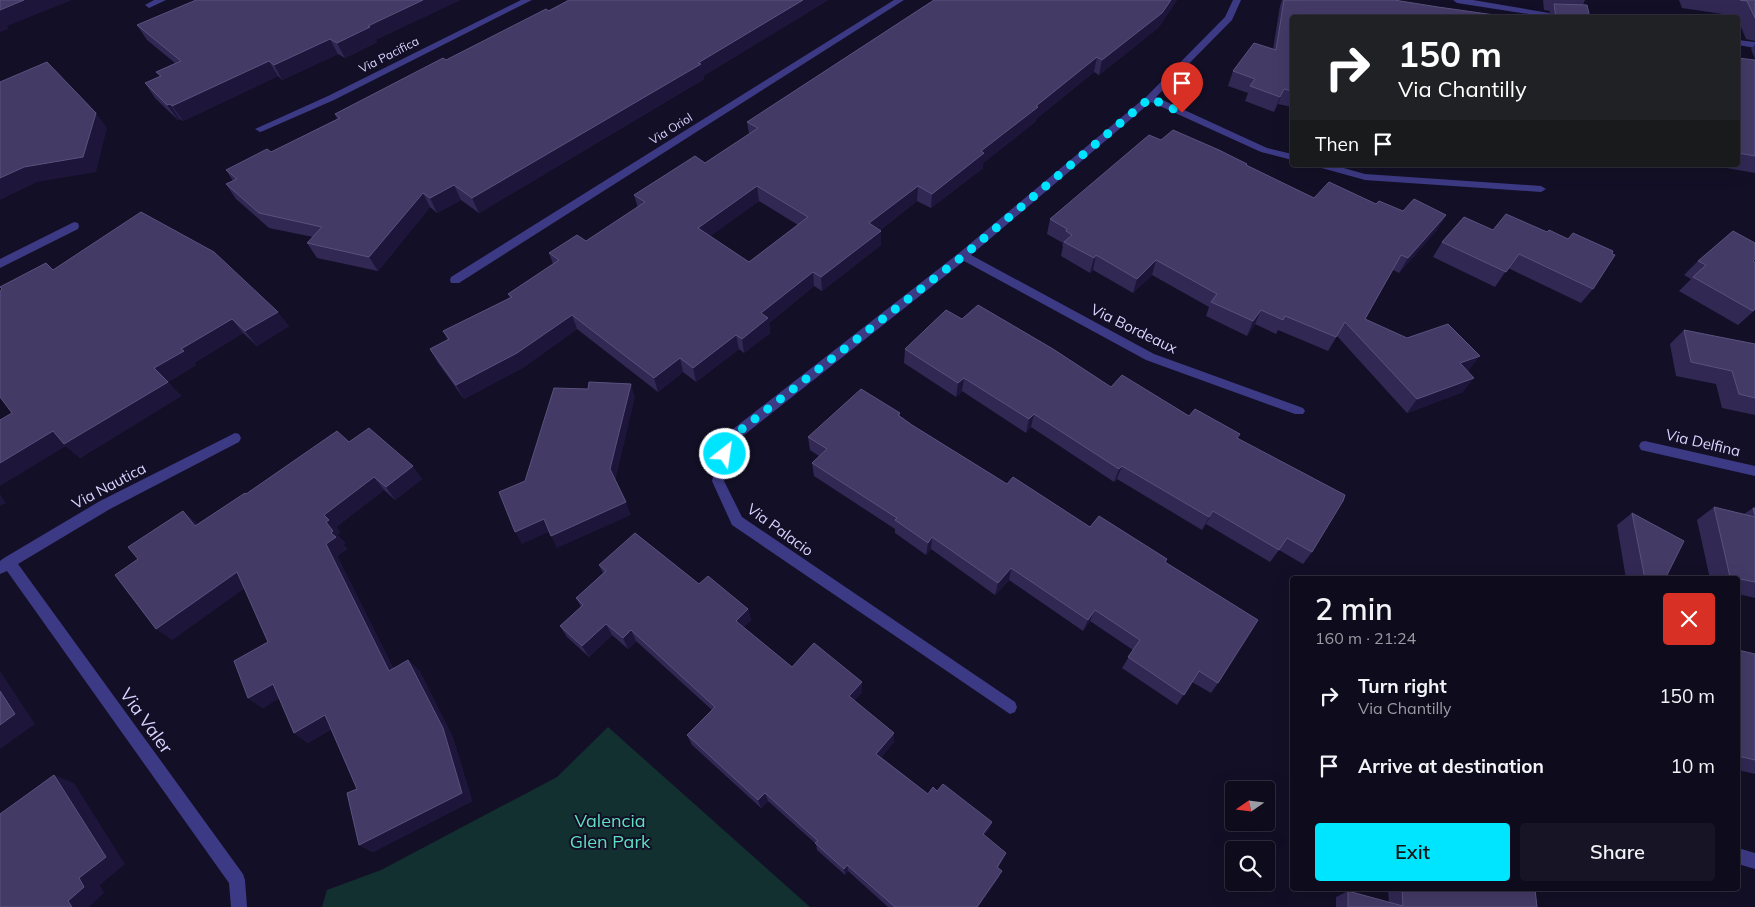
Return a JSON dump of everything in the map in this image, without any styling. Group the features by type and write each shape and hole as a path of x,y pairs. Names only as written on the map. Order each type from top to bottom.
{"street":[{"path":"149,5 162,0"},
{"name":"Via Pacifica","path":"260,129 331,98 528,0"},
{"name":"Via Oriol","path":"455,280 900,0"},
{"name":"Via Palacio","path":"1010,707 737,521 718,481 728,440 963,256 1150,98 1229,18 1237,0"},
{"path":"1457,0 1554,15"},
{"path":"1740,43 1755,46"},
{"path":"1150,98 1264,150 1290,156"},
{"path":"1328,167 1365,177 1541,189"},
{"path":"0,264 74,226"},
{"name":"Via Bordeaux","path":"963,256 1150,356 1298,411"},
{"name":"Via Nautica","path":"4,565 105,505 235,438"},
{"name":"Via Delfina","path":"1644,446 1755,471"},
{"name":"Via Valer","path":"4,565 237,880 238,907"},
{"path":"1740,857 1755,861"}],"green space":[{"name":"Valencia Glen Park","path":"608,727 810,907 322,907 327,890 381,870 557,777"}],"building":[{"path":"0,0 24,0 0,10"},
{"path":"196,0 423,0 337,43 330,39 274,65 269,61 172,106 170,104 167,105 145,83 161,76 156,72 181,61 137,25"},
{"path":"569,0 803,0 698,63 701,64 472,198 454,185 430,198 423,193 369,257 307,243 322,227 259,213 226,184 237,179 226,170 267,149 271,152 340,118 335,114 443,58 446,60 546,9 549,11"},
{"path":"934,0 1171,0 1162,13 1102,60 1097,57 1036,106 1038,107 981,151 984,153 932,194 918,186 869,223 881,231 821,277 813,272 761,313 768,318 742,339 736,335 693,368 680,358 654,378 572,315 517,353 456,385 430,349 449,339 443,331 512,297 508,294 559,260 549,253 577,235 586,241 645,202 634,195 695,156 705,163 758,128 747,122","holes":["757,186 808,217 749,262 698,228"]},
{"path":"1284,0 1394,0 1495,15 1290,15 1290,90 1284,89 1280,97 1250,86 1255,79 1233,71 1254,43 1276,50"},
{"path":"1740,0 1755,0 1755,18 1747,1"},
{"path":"1554,4 1587,5 1589,15 1556,15"},
{"path":"1740,58 1755,60 1755,156 1740,153"},
{"path":"47,62 96,113 83,157 24,167 0,178 0,82"},
{"path":"1173,130 1219,150 1314,198 1329,182 1376,204 1379,201 1403,211 1414,199 1446,215 1408,258 1401,255 1365,319 1407,338 1448,324 1480,356 1460,363 1474,378 1417,399 1345,322 1336,337 1285,316 1283,320 1261,310 1253,321 1211,302 1217,294 1156,260 1137,279 1096,255 1094,258 1064,242 1072,235 1066,231 1067,229 1050,219 1149,135 1161,140"},
{"path":"141,212 214,252 278,312 245,331 232,319 181,349 184,351 154,368 168,382 64,444 53,431 0,463 0,420 12,413 0,397 0,291 2,289 0,287 46,263 53,270"},
{"path":"1506,214 1568,239 1573,233 1613,251 1612,254 1615,255 1593,289 1519,254 1506,272 1442,242 1464,217 1493,230"},
{"path":"1733,231 1755,243 1755,259 1753,261 1755,262 1755,309 1753,311 1693,277 1706,265 1698,261"},
{"path":"978,305 1053,349 1111,387 1122,375 1189,416 1195,409 1240,434 1237,438 1345,495 1312,552 1287,538 1279,550 1213,511 1209,517 1122,466 1119,469 1034,414 1029,419 964,378 958,383 905,349 946,310 962,319"},
{"path":"1684,330 1755,344 1755,398 1739,394 1732,371 1691,362"},
{"path":"589,382 631,384 610,469 626,502 551,536 544,519 515,532 499,492 525,481 554,388 588,389"},
{"path":"861,389 900,413 898,415 912,425 1007,484 1013,477 1090,527 1099,516 1167,559 1165,562 1258,620 1218,683 1199,671 1184,695 1128,657 1140,640 1095,610 1088,620 1011,568 998,583 932,537 928,543 895,520 897,518 812,463 827,449 808,437"},
{"path":"369,428 413,466 386,487 374,477 324,515 329,520 326,522 333,531 331,533 336,537 326,544 389,671 408,660 443,728 462,793 359,845 347,793 357,789 325,715 294,733 273,684 248,698 234,661 268,642 237,572 156,629 115,575 138,559 128,547 183,511 195,526 246,494 337,431 349,442"},
{"path":"1714,507 1755,517 1755,582 1740,579 1740,576 1730,576"},
{"path":"1632,513 1684,541 1666,576 1644,576"},
{"path":"635,533 699,584 708,576 748,609 736,621 792,667 814,643 862,682 849,696 894,733 876,754 928,794 933,787 937,791 943,784 992,822 983,834 1006,853 997,867 1002,871 977,907 895,907 847,865 844,869 815,843 818,841 765,793 758,800 687,735 715,707 631,630 623,638 606,624 582,646 560,626 583,605 576,598 606,571 599,565"},
{"path":"1740,650 1755,654 1755,760 1740,756"},
{"path":"0,691 15,714 0,725"},
{"path":"54,775 106,857 79,878 84,887 68,901 72,907 0,907 0,814"},
{"path":"1348,891 1403,906 1402,891 1535,891 1537,907 1348,907"}],"route":[{"path":"725,454 728,440 963,256 1150,98 1182,113"}]}
